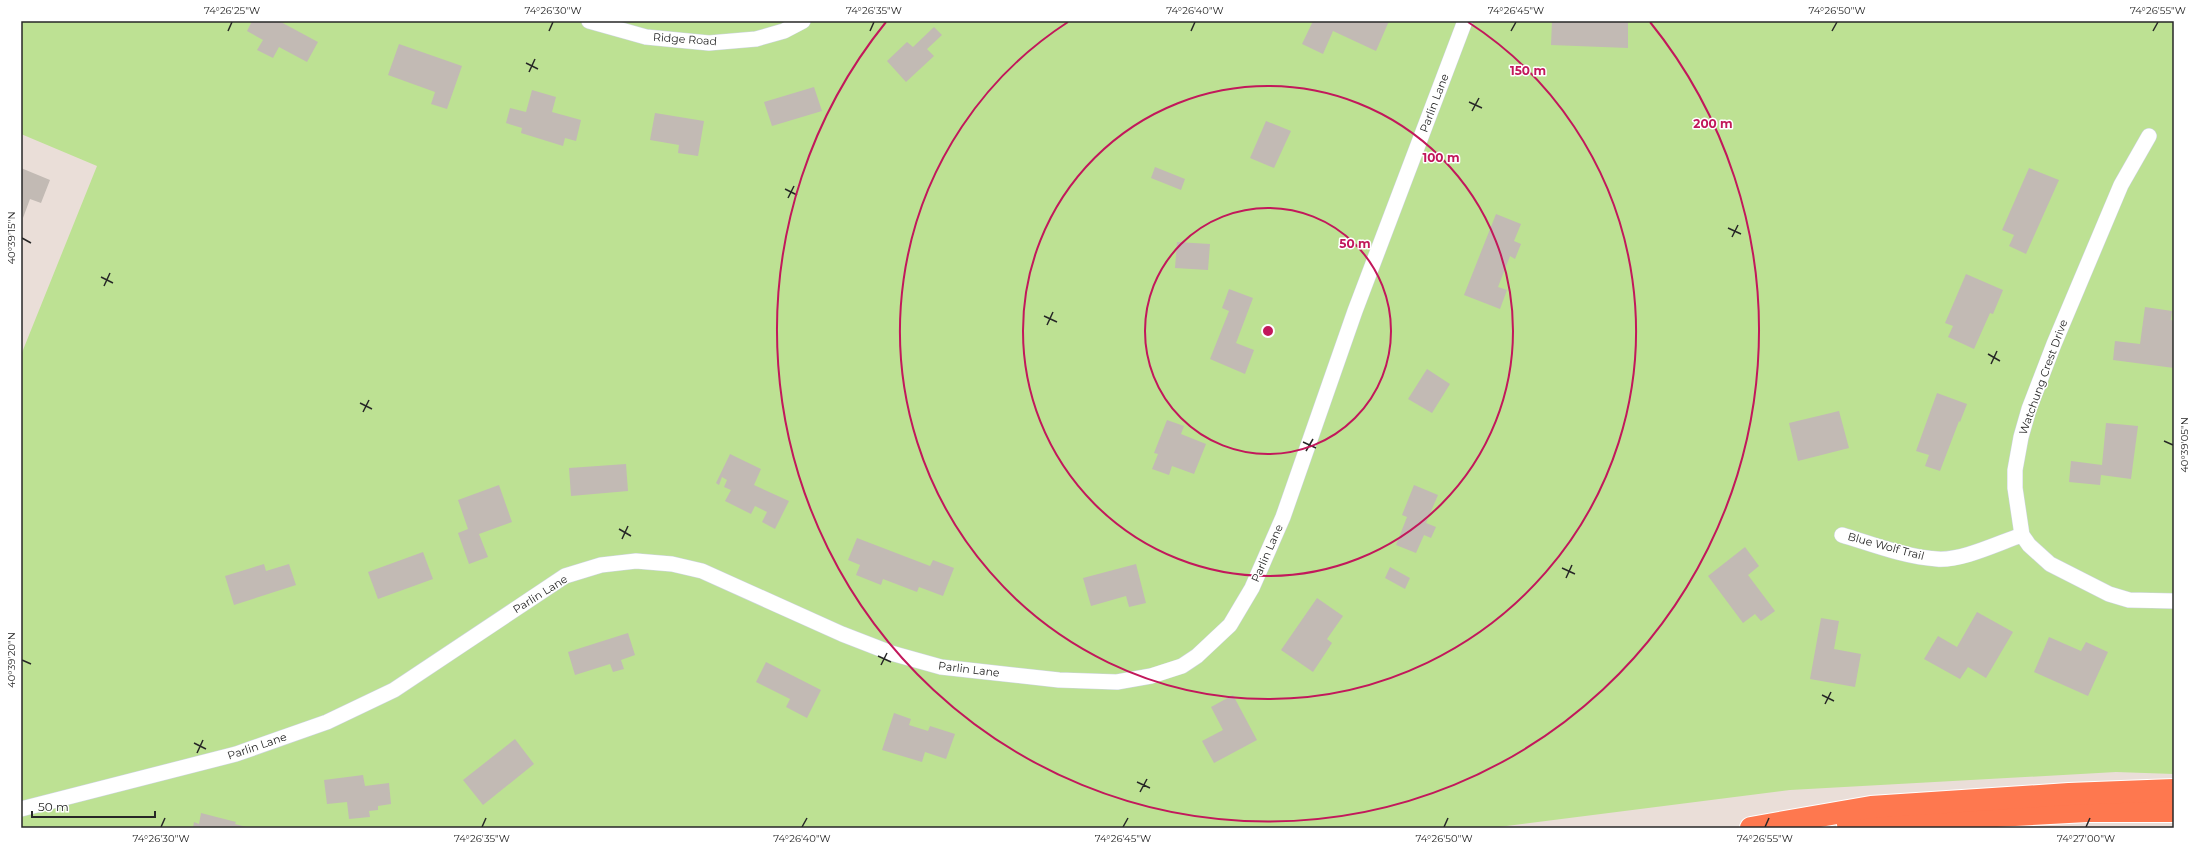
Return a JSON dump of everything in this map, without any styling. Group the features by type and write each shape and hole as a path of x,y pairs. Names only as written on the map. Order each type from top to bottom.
{"highway":[{"path":"1751,828 1871,807 2024,796 2174,790"},
{"path":"1810,828 1871,822 2056,812 2174,811"}],"street":[{"name":"Ridge Road","path":"589,21 646,37 709,43 756,38 784,31 803,21"},
{"name":"Parlin Lane","path":"21,809 236,754 327,722 394,690 565,576 601,565 636,561 672,564 702,571 842,634 892,653 941,667 1059,680 1117,682 1151,676 1182,666 1197,656 1230,625 1252,588 1283,517 1355,311 1465,21"},
{"name":"Watchung Crest Drive","path":"2022,535 2015,488 2015,470 2021,437 2029,410 2054,344 2121,185 2149,136"},
{"name":"Blue Wolf Trail","path":"1842,535 1912,555 1938,559 1960,556 2022,535"},
{"path":"2022,535 2029,545 2050,564 2109,594 2129,600 2174,601"}],"green space":[{"path":"21,21 2174,21 2174,774 2116,772 1790,790 1491,828 21,828 21,355 97,166 21,134"}],"building":[{"path":"252,21 279,21 318,42 307,62 279,47 273,58 257,50 263,40 247,31"},
{"path":"1313,21 1389,21 1376,51 1333,31 1323,54 1302,44"},
{"path":"1552,21 1628,21 1628,48 1551,45"},
{"path":"934,27 942,35 927,49 934,56 906,82 887,61 907,42 913,47"},
{"path":"399,44 462,66 447,109 431,104 435,92 388,75"},
{"path":"814,87 822,111 772,126 764,102"},
{"path":"532,90 556,97 552,112 581,120 576,141 565,138 563,146 521,133 522,128 506,123 510,108 526,112"},
{"path":"655,113 704,121 698,156 678,153 679,145 650,140"},
{"path":"1266,121 1291,131 1274,168 1250,158"},
{"path":"1155,167 1185,179 1181,190 1151,178"},
{"path":"21,168 50,180 41,203 30,199 23,218"},
{"path":"2029,168 2059,180 2026,254 2009,246 2014,235 2002,230"},
{"path":"1496,214 1521,224 1514,241 1521,244 1515,259 1510,256 1498,287 1507,290 1500,309 1464,295"},
{"path":"1177,242 1210,244 1208,270 1175,268"},
{"path":"1966,274 2003,290 1993,314 1990,313 1974,349 1948,337 1953,326 1945,323"},
{"path":"1229,289 1253,298 1236,343 1254,350 1245,374 1210,359 1229,311 1222,308"},
{"path":"2145,307 2172,311 2171,320 2174,321 2174,368 2113,360 2115,341 2140,344"},
{"path":"1427,369 1450,384 1432,413 1408,399"},
{"path":"1937,393 1967,404 1940,471 1925,466 1929,455 1916,451"},
{"path":"1839,411 1849,448 1798,461 1789,423"},
{"path":"1167,420 1184,426 1181,434 1206,444 1194,474 1172,466 1169,475 1152,469 1158,454 1154,453"},
{"path":"2106,423 2138,426 2131,479 2101,475 2100,485 2069,482 2071,461 2102,465"},
{"path":"730,454 761,469 754,485 789,501 775,529 762,522 767,512 755,506 751,514 725,501 731,490 724,487 727,480 722,477 719,485 716,483"},
{"path":"626,464 628,491 571,496 569,468"},
{"path":"499,485 512,522 479,534 488,557 469,564 458,533 468,529 458,500"},
{"path":"1414,485 1438,495 1426,523 1436,527 1431,538 1424,535 1416,553 1396,545 1407,517 1402,515"},
{"path":"857,538 930,566 933,560 954,568 943,596 919,587 917,592 883,579 881,585 856,575 860,565 848,560"},
{"path":"1745,547 1759,566 1748,575 1775,611 1761,621 1755,614 1743,623 1708,576"},
{"path":"423,552 433,579 378,599 368,572"},
{"path":"264,564 266,571 289,564 296,585 234,605 225,576"},
{"path":"1136,564 1146,603 1129,607 1126,596 1091,606 1083,578"},
{"path":"1390,567 1410,578 1405,589 1385,578"},
{"path":"1317,598 1343,616 1327,639 1332,643 1313,672 1281,650"},
{"path":"1977,612 2013,632 1986,678 1968,667 1960,679 1924,659 1938,636 1957,647"},
{"path":"1821,618 1839,621 1834,649 1861,654 1855,687 1810,679"},
{"path":"628,633 635,655 621,660 624,669 613,672 610,664 575,675 568,652"},
{"path":"2049,637 2081,651 2086,642 2108,652 2088,696 2034,672"},
{"path":"766,662 821,690 807,718 786,707 790,699 756,682"},
{"path":"1233,695 1257,740 1214,763 1202,741 1223,730 1211,707"},
{"path":"894,713 911,719 909,725 928,731 930,726 955,734 946,759 925,752 922,762 882,750"},
{"path":"515,739 534,764 483,805 463,780"},
{"path":"363,775 365,786 389,783 391,804 378,806 378,810 369,811 370,817 349,819 347,802 327,804 324,780"},
{"path":"201,813 236,822 235,824 250,828 193,828 194,822 199,824"}]}
